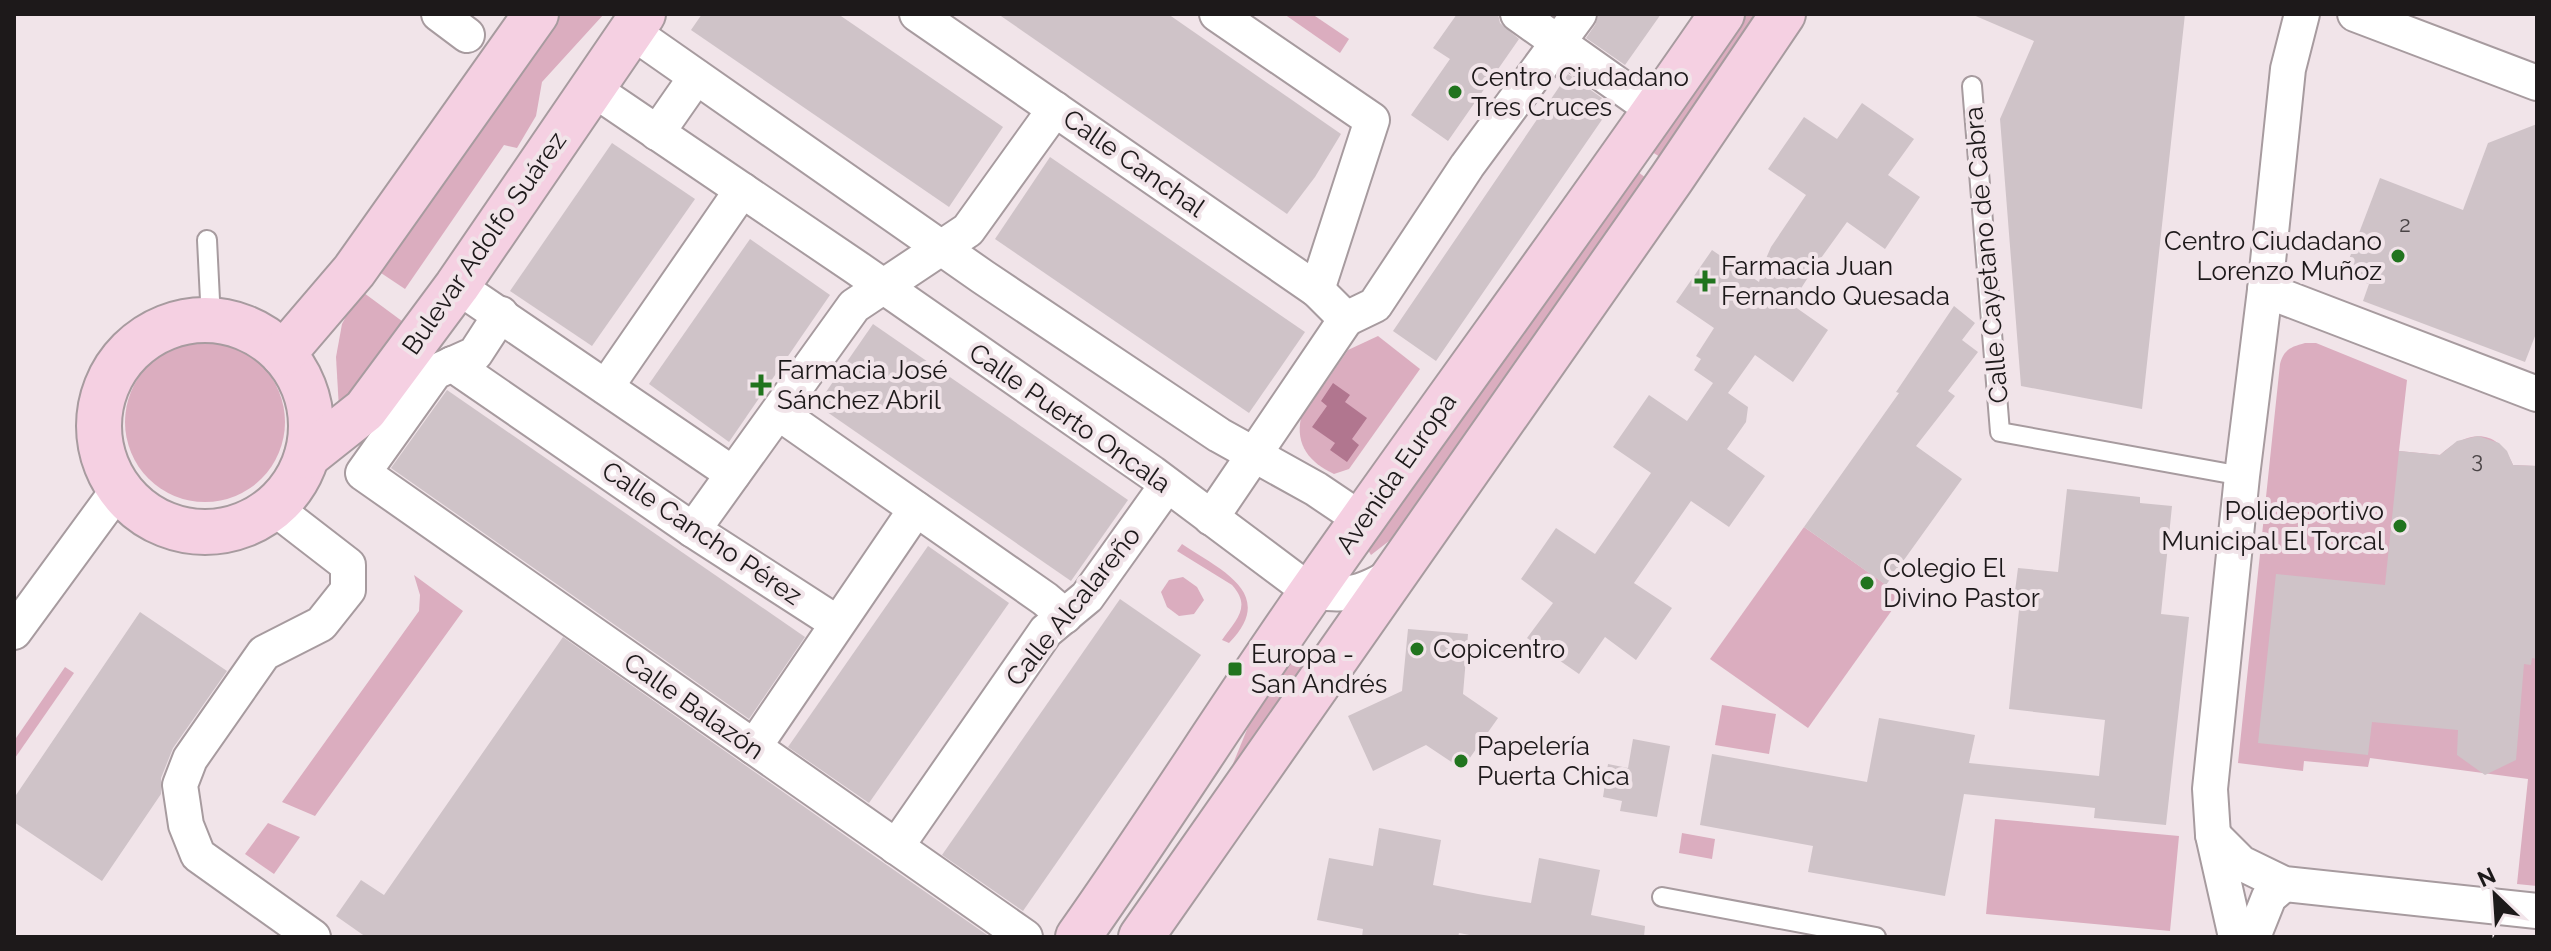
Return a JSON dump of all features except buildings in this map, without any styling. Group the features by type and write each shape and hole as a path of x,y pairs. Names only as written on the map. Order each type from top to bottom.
{"main road":[{"path":"283,354 354,271 536,14"},
{"name":"Avenida Europa","path":"1078,937 1311,592 1722,14"},
{"path":"1141,937 1672,178 1783,14"},
{"name":"Bulevar Adolfo Suárez","path":"307,456 365,410 457,286 637,22"},
{"path":"211,320 237,325 262,336 283,354 297,371 307,394 311,435 298,477 286,496 273,507 249,523 214,533 177,530 144,515 118,490 105,466 99,441 98,414 111,376 136,345 159,330 184,322 211,320"}],"street":[{"name":"Calle Canchal","path":"917,14 1317,290 1346,319"},
{"path":"1217,14 1372,120 1317,290"},
{"path":"1518,14 1655,111"},
{"path":"1211,518 1346,319 1375,305 1467,166 1579,14"},
{"path":"2236,937 2213,835 2210,789 2288,69 2302,14"},
{"path":"2355,14 2537,83"},
{"path":"637,22 696,77 942,249 1219,435 1316,489 1362,520"},
{"path":"657,133 696,77"},
{"name":"Calle Puerto Oncala","path":"593,89 1167,485 1311,592"},
{"path":"693,530 854,306 968,230 1055,109"},
{"path":"606,387 742,190"},
{"path":"457,286 733,474"},
{"path":"2265,290 2537,394"},
{"path":"452,364 475,354 501,314"},
{"name":"Calle Balazón","path":"452,364 435,372 363,473 1025,937"},
{"name":"Calle Cancho Pérez","path":"452,364 693,530 837,623"},
{"path":"779,413 1065,616"},
{"name":"Calle Alcalareño","path":"896,847 1046,631 1087,597 1167,485"},
{"path":"14,632 118,490"},
{"path":"273,507 348,565 348,590 321,624 264,653 190,759 180,785 186,825 198,855 313,937"},
{"path":"754,747 916,509"},
{"path":"1311,592 1340,594 1366,591 1396,573"},
{"path":"2213,835 2241,863 2284,884 2537,911"},
{"path":"2253,937 2269,897 2284,884"}],"lane":[{"name":"Calle Cayetano de Cabra","path":"1972,86 2000,432 2242,476"},
{"path":"207,240 211,320"},
{"path":"1662,897 1876,937"}],"shaded area":[{"path":"559,14 604,14 542,82 536,116 517,148 504,145 405,289 378,271"},
{"path":"1284,14 1312,14 1349,39 1340,53"},
{"path":"1740,14 1761,14 1660,157 1646,148"},
{"path":"1634,169 1646,178 1398,534 1371,555 1368,550"},
{"path":"360,290 410,327 339,409 336,357 342,324"},
{"path":"1378,336 1420,369 1349,469 1334,474 1311,459 1306,452 1300,437 1301,418 1348,350"},
{"path":"205,342 236,348 262,365 279,391 285,422 279,453 262,479 236,496 205,502 174,496 148,479 131,453 125,422 131,391 148,365 174,348"},
{"name":"Polideportivo Municipal El Torcal","path":"2316,343 2407,380 2399,451 2440,455 2461,441 2481,436 2499,444 2513,465 2537,466 2537,886 2517,884 2528,779 2370,758 2368,767 2304,761 2303,771 2238,763 2280,364 2289,349"},
{"path":"1333,383 1350,395 1345,402 1367,418 1352,439 1359,445 1347,462 1330,450 1335,443 1312,427 1327,406 1321,401"},
{"path":"1804,527 1902,596 1808,728 1710,659"},
{"path":"1182,544 1226,574 1238,584 1246,597 1248,610 1243,625 1229,643 1222,640 1240,613 1238,593 1232,585 1177,551"},
{"path":"414,575 463,611 315,816 282,802 419,611 420,595"},
{"path":"1183,577 1197,587 1204,600 1194,614 1179,616 1167,607 1161,592 1169,580"},
{"path":"1291,660 1305,669 1228,776 1257,705"},
{"path":"65,667 74,673 15,758 14,741"},
{"path":"1722,705 1776,714 1769,754 1715,745"},
{"path":"1995,819 2179,836 2170,931 1986,914"},
{"path":"268,823 300,837 274,874 245,854"},
{"path":"1682,833 1715,839 1712,859 1679,853"}],"place":[{"name":"Centro Ciudadano Tres Cruces","path":"1455,92"},
{"name":"Centro Ciudadano Lorenzo Muñoz","path":"2398,256"},
{"name":"Farmacia Juan Fernando Quesada","path":"1705,281"},
{"name":"Farmacia José Sánchez Abril","path":"761,385"},
{"name":"Polideportivo Municipal El Torcal","path":"2400,526"},
{"name":"Colegio El Divino Pastor","path":"1867,583"},
{"name":"Copicentro","path":"1417,649"},
{"name":"Europa - San Andrés","path":"1235,669"},
{"name":"Papelería Puerta Chica","path":"1461,761"}]}
